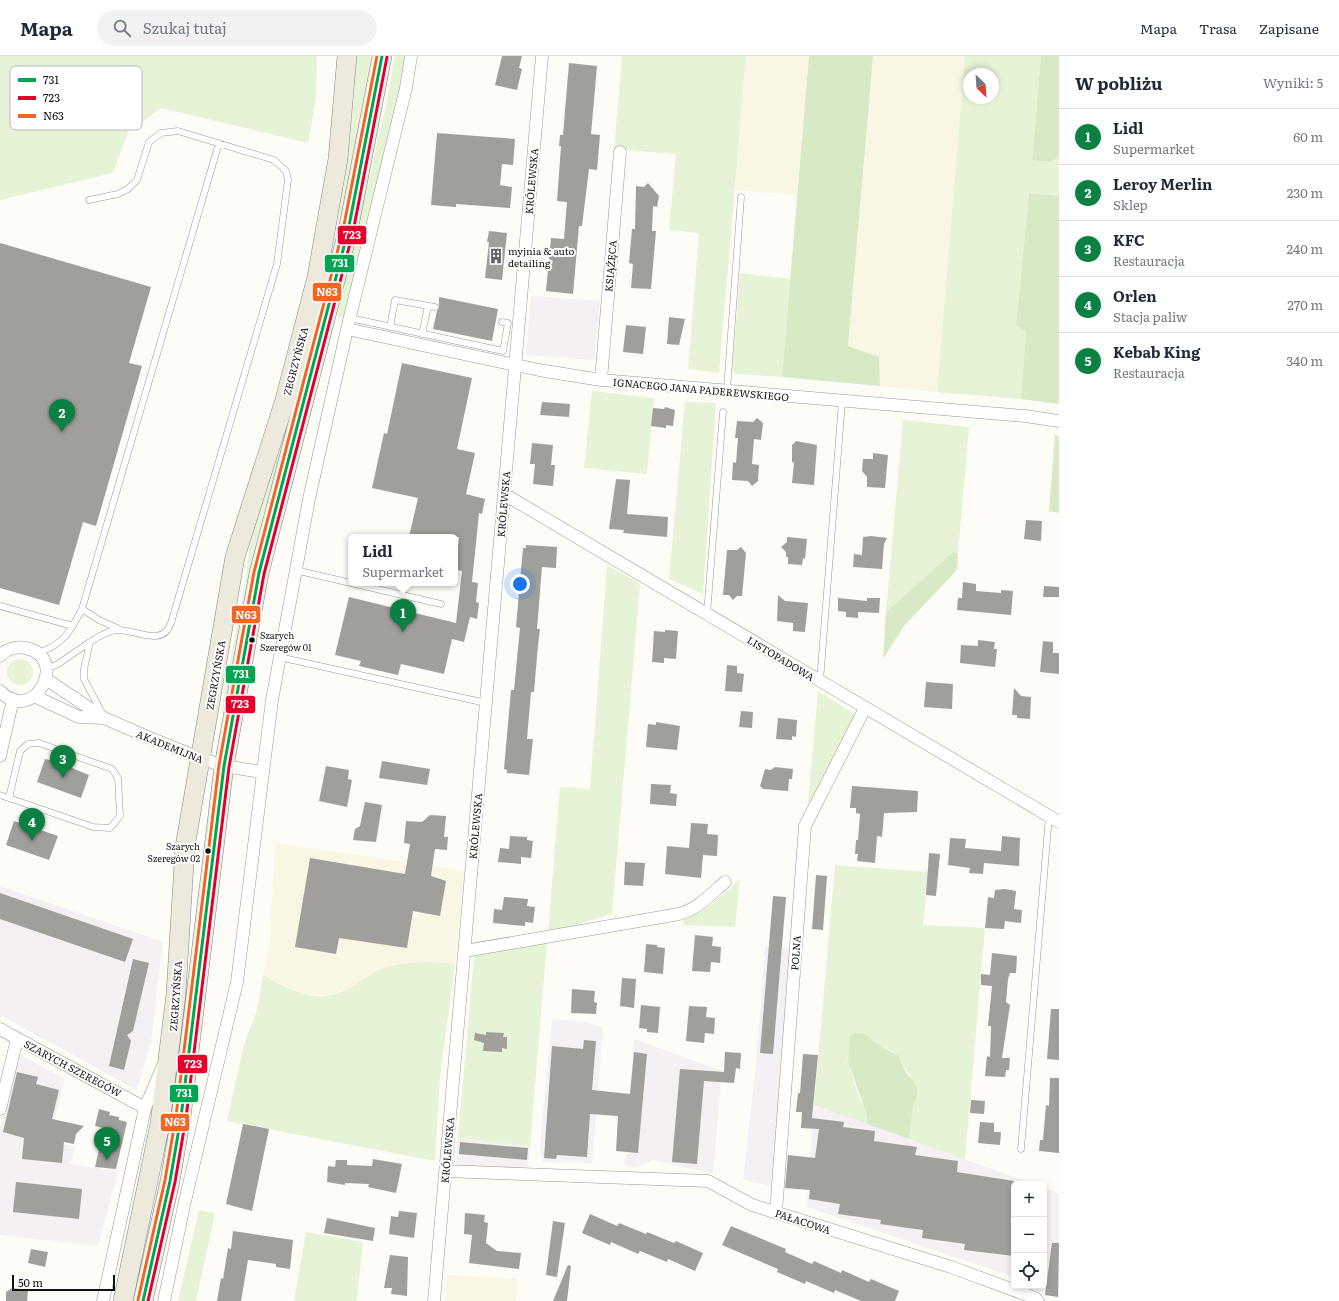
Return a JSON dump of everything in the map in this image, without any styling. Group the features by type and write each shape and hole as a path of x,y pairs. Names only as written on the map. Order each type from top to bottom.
{"main road":[{"name":"ZEGRZYŃSKA","path":"123,1301 158,1138 171,1045 176,994 185,847 235,557 285,400 317,277 338,159 347,56"},
{"name":"ZEGRZYŃSKA","path":"143,1301 170,1181 181,1117 224,766 258,573 348,232 382,56"}],"street":[{"path":"164,1301 187,1194 237,982 262,772 279,657 295,570 348,324 406,88 411,56"},
{"name":"KRÓLEWSKA","path":"434,1301 542,56"},
{"name":"KSIĄŻĘCA","path":"601,380 620,152"},
{"name":"IGNACEGO JANA PADEREWSKIEGO","path":"348,324 515,364 601,380 727,390 842,402 1025,416 1059,421"},
{"name":"LISTOPADOWA","path":"504,494 1054,819"},
{"path":"0,656 6,651 19,647 31,650 37,653 41,658 46,674 41,690 34,696 24,700 13,699 0,691"},
{"name":"AKADEMIJNA","path":"46,674 104,718 200,758 224,766 262,772"},
{"name":"AKADEMIJNA","path":"34,696 79,716 104,718"},
{"path":"0,756 13,699"},
{"name":"POLNA","path":"776,1212 805,826 865,708"},
{"path":"465,951 679,914 689,911 700,904 726,882"},
{"name":"SZARYCH SZEREGÓW","path":"0,1029 146,1108"},
{"path":"0,1109 17,1039"},
{"path":"103,1301 146,1108 171,1045"},
{"name":"PAŁACOWA","path":"445,1171 708,1181 752,1205 951,1267 1035,1298 1038,1301"}],"lane":[{"path":"82,609 99,620 122,630 155,637 164,634 170,627 277,264 288,189 286,171 274,160 178,131 161,133 149,142 136,180 128,189 118,194 89,200"},
{"path":"37,653 60,643 69,634 82,609 219,144"},
{"path":"727,390 741,197"},
{"path":"390,327 395,300 435,307"},
{"path":"422,334 428,306"},
{"path":"348,324 390,327 503,351 508,323 502,322"},
{"path":"820,681 842,402"},
{"path":"707,614 723,412"},
{"path":"295,570 348,582"},
{"path":"364,586 441,604"},
{"path":"0,606 73,626"},
{"path":"46,674 90,642 106,633 122,630"},
{"path":"90,642 84,669 84,679 104,718"},
{"path":"279,657 486,703"},
{"path":"0,795 93,827 110,828 120,816 118,778 112,769 39,743 28,744 20,750 9,798"},
{"path":"1021,1149 1054,819"}],"shaded area":[{"path":"746,56 809,56 797,195 735,190"},
{"path":"873,56 965,56 937,392 880,386 879,358 848,346"},
{"path":"531,296 600,301 594,360 526,355"},
{"path":"275,843 465,871 455,964 428,962 390,966 379,970 347,989 327,996 300,993 263,975 270,941"},
{"path":"0,886 163,942 151,1042 137,1090 0,1015"},
{"path":"765,946 791,949 773,1186 743,1180 756,1065"},
{"path":"552,1019 586,1022 603,1028 592,1163 543,1162 540,1147"},
{"path":"634,1039 722,1071 713,1174 653,1160 636,1167 625,1166"},
{"path":"19,1054 65,1079 49,1142 76,1147 70,1164 118,1171 98,1246 0,1235 0,1126"},
{"path":"814,1105 1025,1181 1011,1181 1011,1276 807,1207"},
{"path":"458,1138 530,1146 528,1168 456,1166"},
{"path":"1047,1189 1059,1194 1059,1297 1045,1295 1047,1289"},
{"path":"447,1275 518,1279 516,1301 445,1301"}],"green space":[{"path":"0,56 317,56 316,98 308,143 161,108 142,122 142,66 10,66 10,130 131,130 128,132 113,173 0,200"},
{"path":"355,56 371,56 337,240 316,329 259,531 223,711 221,711 245,583 250,543 314,330 335,239 348,158 354,98"},
{"path":"395,56 407,56 396,121 347,318 337,316 386,105"},
{"path":"622,56 746,56 719,373 688,369 699,233 669,230 676,154 614,149"},
{"path":"809,56 873,56 848,346 879,357 880,386 782,377"},
{"path":"965,56 1041,56 1032,159 1051,162 1059,157 1059,196 1029,193 1016,324 1026,332 1021,399 937,392 963,80 963,104 999,104 999,68 964,68"},
{"path":"1041,56 1059,56 1059,157 1051,162 1032,160"},
{"path":"1029,193 1059,196 1059,404 1021,399 1026,332 1016,325"},
{"path":"740,273 790,279 782,377 736,374 732,370"},
{"path":"592,391 654,398 647,474 584,468"},
{"path":"685,402 716,403 703,594 669,579"},
{"path":"903,420 969,427 958,554 953,552 886,612"},
{"path":"1055,435 1059,436 1059,513 1049,511"},
{"path":"953,552 958,554 957,570 904,626 883,659 886,612"},
{"path":"607,565 640,584 612,914 548,933 560,787 590,789"},
{"path":"20,659 29,663 33,672 29,681 20,685 11,681 7,672 11,663"},
{"path":"818,691 854,714 854,717 807,814"},
{"path":"835,865 928,872 923,925 985,928 965,1160 909,1139 913,1107 917,1096 913,1080 894,1052 881,1047 847,1057 857,1092 866,1112 867,1124 814,1105"},
{"path":"740,879 735,927 683,925 683,918 691,916 707,907 721,897"},
{"path":"547,943 530,1146 458,1138 474,956"},
{"path":"428,962 455,964 440,1077 435,1161 227,1121 244,1045 257,1010 263,975 286,987 302,993 327,996 334,995 347,989 379,970 403,964"},
{"path":"855,1033 865,1034 881,1047 898,1055 906,1073 913,1080 917,1089 917,1096 913,1107 909,1139 867,1124 866,1112 848,1062 850,1036"},
{"path":"199,1210 215,1213 196,1301 178,1301"},
{"path":"306,1232 363,1242 357,1301 294,1301"}],"building":[{"path":"502,56 522,56 519,68 522,69 517,90 495,85"},
{"path":"569,63 597,66 591,134 600,135 597,170 589,169 582,226 579,226 573,294 546,291 551,238 564,239 567,202 557,201 561,146 559,146 560,135 563,135"},
{"path":"437,133 515,139 513,165 502,164 500,185 512,187 510,208 456,204 456,207 431,205"},
{"path":"648,183 659,196 657,207 653,206 652,231 656,231 651,289 631,288 633,264 629,263 632,229 635,229 636,186 644,187"},
{"name":"myjnia & auto detailing","path":"489,231 507,233 502,280 485,278"},
{"path":"0,243 151,287 129,363 142,366 96,526 83,522 59,605 0,588"},
{"path":"439,297 498,309 492,341 433,329 439,308"},
{"path":"669,317 685,319 679,345 667,344"},
{"path":"626,325 646,327 643,354 623,352"},
{"path":"402,363 472,378 457,449 475,453 466,494 485,499 482,514 479,513 472,582 478,583 476,602 479,603 477,619 470,617 464,642 452,639 444,674 401,664 398,675 359,666 361,661 335,655 349,597 456,623 462,571 458,570 458,534 410,534 418,498 372,488 384,433 387,434"},
{"path":"542,402 570,404 569,417 540,415"},
{"path":"665,407 675,410 673,426 666,425 666,428 651,426 653,408 664,409"},
{"path":"757,418 763,423 761,440 754,439 752,464 759,465 758,481 752,486 748,481 732,480 733,462 736,463 738,438 735,438 737,421 753,422"},
{"path":"796,441 817,445 814,485 792,483 794,463 792,462 792,445"},
{"path":"532,443 553,445 551,465 555,465 553,486 533,484 535,464 530,464"},
{"path":"873,453 888,455 885,488 867,487 867,477 862,471 863,459 873,459"},
{"path":"616,479 630,480 627,514 668,517 667,537 623,533 624,530 609,529"},
{"path":"1026,520 1042,521 1041,541 1024,539"},
{"path":"871,536 887,538 884,544 882,569 853,567 854,554 862,555 863,537"},
{"path":"787,537 807,539 805,559 803,558 802,565 788,564 786,552 781,547 787,542"},
{"path":"526,545 557,547 556,568 542,567 537,629 540,629 534,692 531,692 527,739 533,739 529,775 507,773 507,770 504,769 511,690 514,690 520,628 516,627 523,548 526,548"},
{"path":"741,547 746,553 742,596 737,596 733,600 729,595 723,595 727,550 737,550"},
{"path":"963,582 976,584 976,591 1001,593 1001,590 1013,591 1011,615 957,610 958,598 962,598"},
{"path":"1044,586 1059,587 1059,597 1043,597"},
{"path":"778,595 785,601 808,603 805,632 793,631 793,623 777,621"},
{"path":"838,598 867,601 867,598 880,598 879,613 858,612 858,618 846,617 846,612 838,611"},
{"path":"665,630 678,631 676,659 664,658 664,663 652,662 654,631 665,632"},
{"path":"978,640 995,642 994,649 997,649 995,667 960,663 961,645 978,646"},
{"path":"1043,641 1053,642 1053,653 1059,653 1059,674 1040,672"},
{"path":"727,665 737,666 737,673 744,674 742,692 725,691"},
{"path":"926,682 953,684 952,709 924,707"},
{"path":"1014,688 1021,696 1031,697 1030,719 1017,718 1017,715 1012,715"},
{"path":"741,711 753,712 752,728 739,727"},
{"path":"778,718 797,720 796,737 792,736 792,740 776,739"},
{"path":"656,722 680,726 677,750 646,747 648,724 656,725"},
{"path":"45,759 55,761 89,775 81,798 37,782"},
{"path":"382,761 430,769 427,785 379,778"},
{"path":"326,766 349,770 348,779 352,780 347,807 319,801"},
{"path":"775,767 793,769 792,779 789,779 788,791 763,789 760,786 765,769 771,770"},
{"path":"651,784 671,785 670,793 677,794 676,806 650,804"},
{"path":"852,786 918,791 917,812 884,813 882,837 877,836 875,863 857,861 858,854 855,854 856,840 858,840 860,814 856,813 856,808 850,808"},
{"path":"365,802 382,805 376,842 353,840 355,829 360,826"},
{"path":"430,815 446,816 444,837 448,837 447,850 435,849 431,876 446,881 440,916 413,911 407,948 339,938 336,954 295,947 310,858 405,874 410,844 404,843 406,821 422,822"},
{"path":"14,821 58,836 49,860 6,845"},
{"path":"691,823 708,824 707,834 718,835 717,856 703,855 701,878 665,874 667,846 689,848"},
{"path":"510,836 527,837 527,840 533,841 531,858 521,857 521,864 498,862 500,848 509,849"},
{"path":"1002,836 1020,838 1019,866 984,863 983,874 969,873 970,868 948,865 950,838 966,839 965,848 1001,851"},
{"path":"929,853 940,854 936,896 926,895"},
{"path":"625,862 645,863 643,886 624,885"},
{"path":"816,875 827,876 823,930 812,929"},
{"path":"1005,889 1016,891 1014,909 1022,910 1021,923 1005,921 1004,929 985,928 988,897 994,898 995,890"},
{"path":"0,893 133,939 125,962 0,919"},
{"path":"773,896 786,897 773,1054 760,1053"},
{"path":"504,897 528,899 527,906 535,907 533,923 525,922 525,926 493,923 494,909 502,910"},
{"path":"695,935 713,937 712,946 721,947 720,963 711,962 710,972 692,971"},
{"path":"646,944 657,945 657,947 665,948 663,974 644,972"},
{"path":"992,953 1017,956 1016,973 1010,973 1008,979 1006,1002 1010,1005 1002,1058 1010,1058 1009,1070 1006,1070 1005,1077 985,1076 987,1056 990,1057 991,1026 988,1026 992,986 981,985 981,974 990,975"},
{"path":"133,959 149,963 133,1031 127,1035 131,1041 124,1070 109,1066"},
{"path":"622,978 636,979 634,1008 620,1006"},
{"path":"572,989 595,991 594,1002 597,1003 596,1014 571,1013"},
{"path":"641,1005 660,1007 658,1033 647,1032 647,1029 639,1028"},
{"path":"689,1006 707,1007 706,1017 715,1018 714,1034 705,1033 704,1043 686,1041"},
{"path":"1051,1009 1059,1009 1059,1060 1047,1059"},
{"path":"486,1032 504,1033 503,1037 507,1037 507,1049 502,1048 502,1052 483,1051 484,1043 474,1040 475,1033 486,1035"},
{"path":"584,1040 596,1041 592,1090 630,1094 634,1052 647,1054 638,1153 616,1151 618,1116 590,1114 587,1157 557,1155 556,1159 544,1158 552,1046 583,1049"},
{"path":"725,1052 741,1053 740,1069 736,1068 734,1083 704,1081 697,1164 672,1162 680,1069 724,1072"},
{"path":"803,1054 818,1055 812,1118 844,1122 843,1127 875,1131 874,1141 917,1147 915,1155 958,1161 957,1172 1014,1181 1011,1181 1011,1256 964,1250 965,1244 922,1238 923,1230 880,1224 881,1220 838,1214 840,1204 809,1199 810,1190 785,1188 788,1155 815,1158 819,1129 801,1128 802,1112 796,1112 798,1093 800,1093"},
{"path":"17,1072 38,1077 36,1084 59,1090 52,1119 84,1126 76,1134 74,1144 64,1142 62,1163 22,1159 24,1138 3,1132"},
{"path":"1050,1078 1059,1078 1059,1153 1039,1151 1040,1140 1043,1140 1046,1105 1049,1106"},
{"path":"971,1100 985,1101 984,1114 970,1113"},
{"path":"99,1109 110,1112 109,1115 119,1117 119,1120 127,1122 116,1169 95,1167 99,1149 106,1150 111,1130 95,1126"},
{"path":"980,1122 994,1123 994,1132 1001,1132 1000,1145 978,1143"},
{"path":"243,1124 269,1129 252,1211 226,1204"},
{"path":"460,1142 528,1148 527,1160 459,1154"},
{"path":"373,1159 402,1164 396,1193 368,1187 369,1184 345,1183 345,1185 327,1182 328,1166 335,1167 336,1160 347,1160 347,1165 372,1166"},
{"path":"16,1182 82,1189 79,1219 13,1212"},
{"path":"399,1211 417,1213 414,1238 389,1234 391,1216 398,1217"},
{"path":"465,1213 485,1215 484,1222 488,1223 486,1243 497,1251 521,1253 519,1269 469,1263 472,1235 464,1234"},
{"path":"590,1214 617,1226 619,1223 674,1243 676,1241 703,1253 695,1271 668,1259 667,1262 640,1251 638,1254 611,1242 610,1245 582,1233"},
{"path":"327,1218 375,1228 373,1241 324,1233"},
{"path":"553,1221 565,1223 557,1277 546,1275"},
{"path":"731,1226 786,1249 785,1252 812,1264 814,1261 841,1273 842,1270 869,1282 871,1279 899,1291 895,1301 861,1301 835,1290 834,1293 806,1281 805,1284 777,1272 778,1269 722,1245"},
{"path":"233,1231 293,1240 290,1269 276,1267 276,1264 248,1260 241,1301 217,1301 221,1278 223,1279 228,1248 231,1249"},
{"path":"1052,1243 1059,1243 1058,1297 1045,1295"},
{"path":"31,1249 48,1252 45,1267 28,1263"},
{"path":"390,1255 408,1257 407,1296 391,1294 392,1288 384,1288"},
{"path":"568,1265 571,1266 567,1301 553,1301"},
{"path":"12,1288 28,1290 27,1301 6,1301 6,1292"}],"transit line":[{"name":"N63","path":"138,1300 165,1180 176,1116 219,765 254,572 343,230 377,56"},
{"name":"731","path":"143,1301 170,1181 181,1117 224,766 259,573 348,231 382,56"},
{"name":"723","path":"148,1301 175,1182 186,1118 229,767 264,574 353,232 387,57"}],"place":[{"name":"myjnia & auto detailing","path":"496,256"},
{"name":"Leroy Merlin","path":"62,432"},
{"name":"Lidl","path":"403,632"},
{"name":"Szarych Szeregów 01","path":"252,640"},
{"name":"KFC","path":"63,778"},
{"name":"Orlen","path":"32,841"},
{"name":"Szarych Szeregów 02","path":"208,851"},
{"name":"Kebab King","path":"107,1160"}]}
